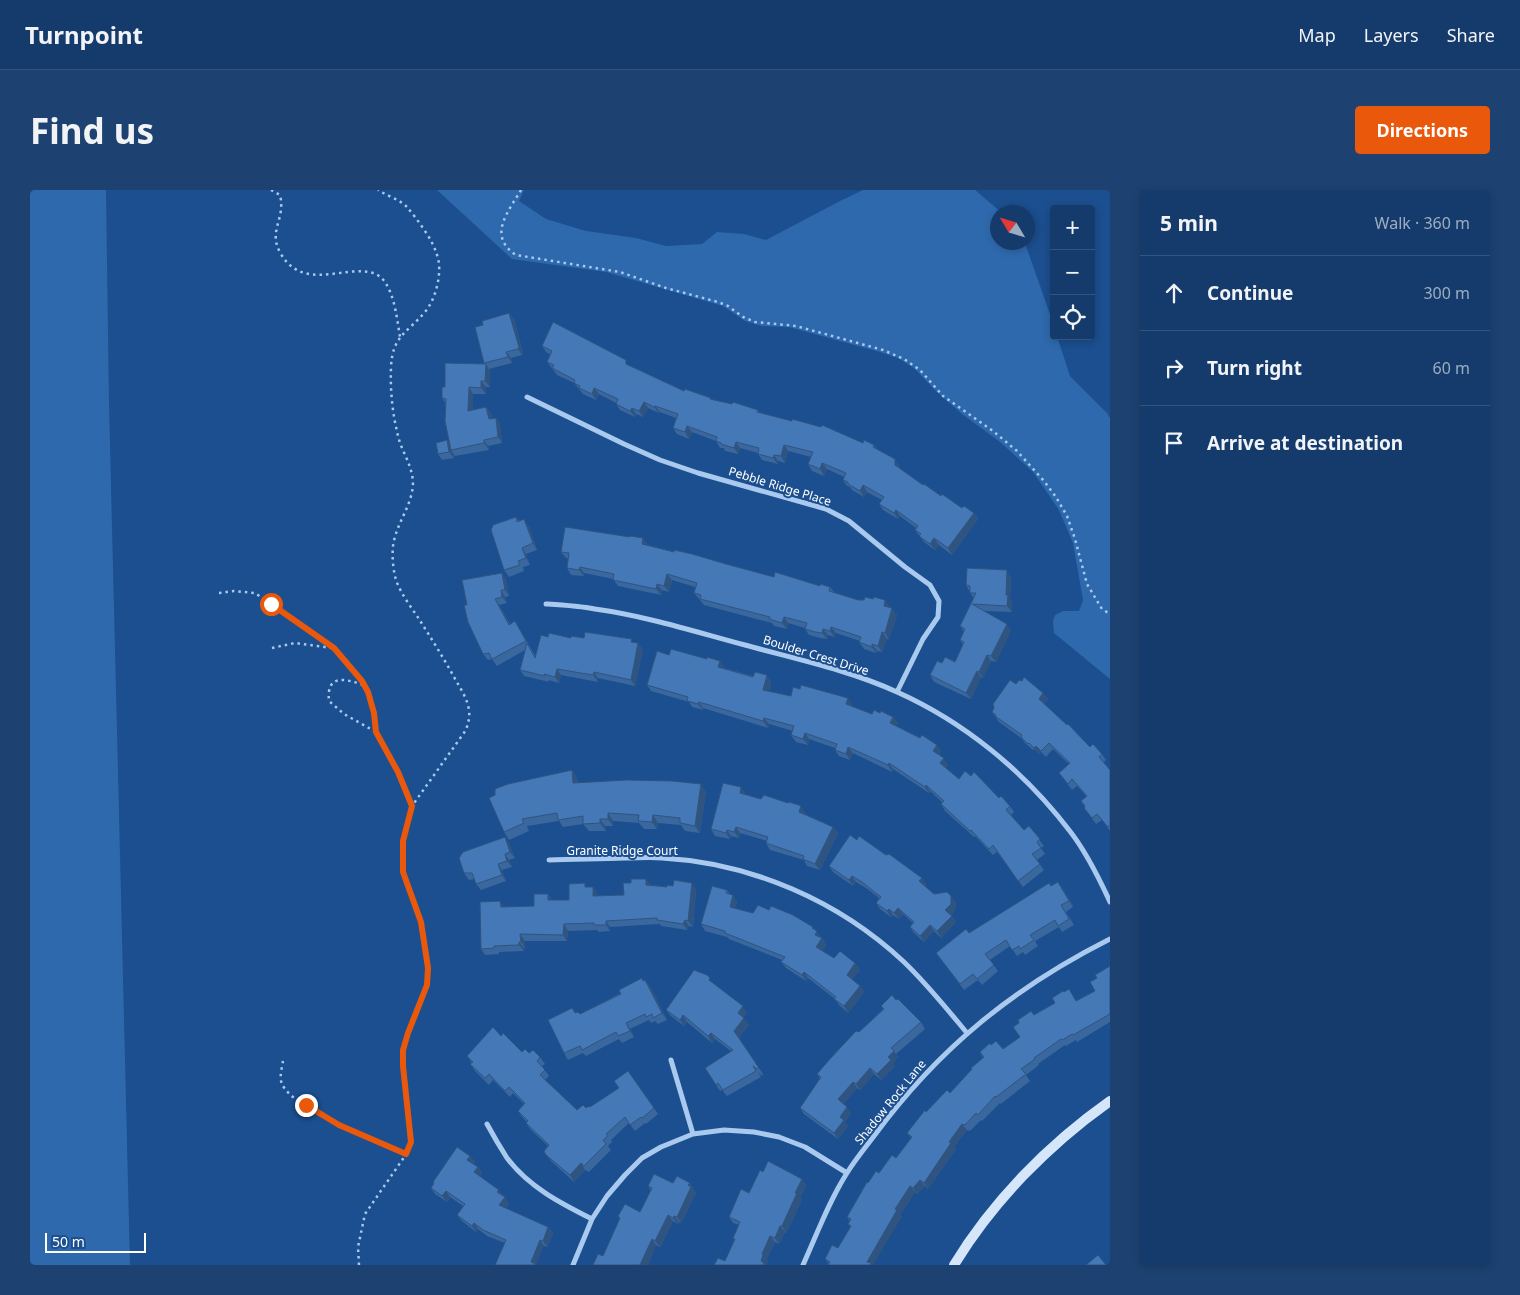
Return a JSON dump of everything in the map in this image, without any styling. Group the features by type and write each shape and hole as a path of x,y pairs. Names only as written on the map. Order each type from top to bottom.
{"street":[{"name":"Pebble Ridge Place","path":"527,397 660,460 698,473 826,509 849,521 930,585 939,601 938,617 923,640 897,692"},
{"name":"Boulder Crest Drive","path":"546,604 595,609 645,618 835,669 897,692 938,713 966,731 1003,760 1040,795 1070,831 1110,902"},
{"name":"Granite Ridge Court","path":"549,860 661,857 699,862 775,881 820,902 877,939 904,962 967,1033"},
{"name":"Shadow Rock Lane","path":"803,1265 847,1173 902,1100 932,1066 967,1033 1007,1000 1068,961 1110,939"},
{"path":"671,1060 693,1134"},
{"path":"954,1265 962,1251 1002,1200 1049,1150 1110,1101"},
{"path":"487,1124 507,1158 522,1175 558,1202 592,1219"},
{"path":"573,1265 592,1219 607,1196 625,1175 642,1158 661,1147 693,1134 724,1130 754,1132 779,1137 805,1147 847,1173"}],"path":[{"path":"271,190 280,195 283,206 274,237 286,261 296,270 310,276 352,272 376,274 384,280 390,292 396,310 400,337"},
{"path":"358,1265 358,1247 365,1214 406,1154 411,1142 403,1050 427,985 428,968 421,922 403,872 403,841 412,806 466,730 469,721 469,710 465,696 442,655 401,590 394,570 395,538 412,494 413,481 411,467 400,443 392,404 391,366 400,337 406,328 426,311 431,301 437,284 439,266 438,256 433,245 406,207 398,200 378,190"},
{"path":"520,190 504,219 501,232 503,243 508,250 516,255 620,272 666,288 718,302 755,322 796,326 883,350 904,359 920,370 944,396 1016,451 1044,481 1066,516 1075,539 1087,584 1102,609 1110,614"},
{"path":"219,593 234,591 256,593 334,648 346,660 364,686 374,713 376,732 398,772 412,806"},
{"path":"272,648 295,643 334,648"},
{"path":"364,686 346,679 339,680 332,684 328,692 329,700 344,714 376,732"},
{"path":"283,1061 280,1082 289,1095 339,1125 406,1154"}],"shaded area":[{"path":"30,190 106,190 109,403 130,1265 30,1265"},
{"path":"437,190 524,190 519,201 546,219 586,231 636,238 666,246 702,244 717,232 744,234 766,240 863,190 975,190 993,205 990,205 990,250 1027,250 1050,315 1050,340 1058,340 1070,376 1110,418 1110,679 1054,633 1053,621 1055,615 1063,611 1079,611 1083,600 1073,543 1059,510 1033,472 1000,442 962,414 914,368 898,358 880,352 789,327 762,326 745,321 723,306 606,272 512,259"}],"building":[{"path":"509,313 518,349 506,352 508,357 484,363 475,327 483,325 482,321"},
{"path":"553,322 626,360 626,364 684,391 685,389 710,399 732,404 733,402 758,410 757,412 792,421 792,419 821,427 822,425 863,443 864,440 895,459 895,465 923,485 974,513 948,548 934,538 930,544 919,536 921,534 915,530 918,526 896,510 894,513 879,504 884,497 863,485 860,491 848,484 848,482 843,480 846,473 822,463 820,469 808,464 813,452 784,445 781,456 774,455 773,458 758,454 759,448 736,442 734,448 716,441 717,437 687,426 685,432 673,428 678,414 644,402 639,411 632,408 630,411 616,404 618,399 594,388 592,394 579,388 580,386 574,383 575,380 552,368 554,365 547,362 552,351 542,346"},
{"path":"445,363 486,364 485,381 481,381 481,388 469,387 468,411 486,407 489,419 496,418 498,437 484,440 484,443 451,450 445,421 446,399 442,398 442,387 445,387"},
{"path":"447,440 449,452 438,454 436,443"},
{"path":"516,517 517,522 524,519 533,543 522,548 526,558 518,561 520,565 504,570 491,530 493,525"},
{"path":"565,527 643,538 642,544 674,552 674,550 692,554 774,577 775,572 820,586 820,584 830,587 829,591 858,600 864,600 865,597 873,599 874,597 885,600 884,606 892,608 885,633 882,632 878,646 872,644 872,647 859,642 861,637 831,627 830,631 823,629 822,633 815,632 805,629 807,623 784,617 782,623 769,619 770,617 700,599 701,595 694,593 697,583 667,574 664,586 657,584 656,589 613,580 614,574 580,567 579,570 567,568 569,553 561,552"},
{"path":"967,568 1007,570 1006,595 1008,595 1007,606 972,604 1007,624 991,656 987,655 966,693 930,675 937,661 942,663 945,657 955,662 964,642 960,640 965,629 960,626 976,593 970,593 970,586 966,585"},
{"path":"502,573 505,590 501,590 502,597 495,599 509,625 515,621 526,641 492,659 489,653 483,654 468,622 464,605 467,605 462,580"},
{"path":"585,632 632,639 631,642 638,643 631,680 594,672 593,675 557,669 555,677 520,670 527,643 535,658 541,635 548,637 549,633 571,638 571,636 584,638"},
{"path":"671,649 720,661 718,667 753,677 755,672 767,675 763,690 791,696 793,687 800,689 801,685 848,698 846,704 872,714 874,710 880,713 881,711 893,717 890,723 920,738 922,735 937,745 933,751 944,758 940,763 959,779 965,771 971,776 974,772 999,798 1001,796 1010,806 1006,810 1024,830 1029,826 1040,839 1037,842 1041,848 1032,854 1040,864 1018,881 993,845 989,849 971,830 941,804 944,801 926,785 925,787 889,763 888,765 848,747 846,754 835,750 837,744 805,733 803,739 791,735 794,726 764,718 763,721 699,702 698,704 687,701 688,697 647,685 657,651 669,655"},
{"path":"1024,677 1043,693 1039,699 1068,724 1090,747 1093,744 1102,754 1099,757 1110,770 1110,825 1108,827 1097,814 1092,818 1081,801 1087,796 1072,779 1068,784 1059,773 1070,763 1049,743 1041,751 1036,746 1034,748 1021,737 1022,735 992,712 993,704 1010,680 1016,684 1019,680 1022,681"},
{"path":"572,770 573,783 627,780 701,784 695,826 680,823 680,818 653,815 652,822 638,821 639,815 608,813 608,819 600,819 600,823 583,824 583,816 558,820 557,813 522,819 524,823 504,832 489,798 495,795 495,789 508,784"},
{"path":"723,783 741,787 740,793 761,799 764,795 799,805 801,806 799,812 833,827 815,864 803,859 804,856 766,843 768,837 736,827 734,832 727,830 726,833 711,829"},
{"path":"850,835 857,840 859,836 886,855 889,854 922,878 919,881 934,894 947,892 951,896 951,904 945,910 952,916 937,931 930,925 920,936 910,927 914,922 898,908 894,913 889,909 887,911 876,903 881,897 862,882 852,876 849,880 829,866"},
{"path":"505,837 510,852 505,854 507,861 498,864 502,875 476,884 472,873 464,873 459,858 463,852"},
{"path":"631,879 646,879 646,885 667,887 667,885 673,886 674,880 692,883 688,921 685,920 683,924 657,920 657,918 606,921 606,925 594,925 594,923 564,924 563,935 520,934 521,942 519,942 519,945 494,946 494,948 481,949 480,902 500,901 501,907 534,906 534,894 548,894 548,900 569,900 569,884 585,883 585,887 593,887 593,896 624,895 623,883 631,883"},
{"path":"1058,882 1069,901 1061,905 1069,919 1058,926 1055,920 1030,935 1034,940 1020,949 1019,946 1012,950 1006,940 985,954 994,965 977,979 973,974 960,984 936,953 966,929 969,933 1049,883 1051,886"},
{"path":"712,886 727,890 726,893 733,895 730,907 753,913 758,905 769,910 771,906 793,915 813,927 817,931 815,935 822,938 816,947 834,958 840,951 855,963 847,975 860,986 844,1006 834,999 836,997 804,972 802,975 781,962 785,957 725,933 725,931 701,924"},
{"path":"1110,966 1110,1014 1073,1035 1061,1039 1034,1058 1021,1069 1026,1074 995,1096 978,1115 976,1113 967,1123 962,1124 924,1183 920,1180 913,1188 910,1186 895,1209 897,1210 867,1262 871,1263 870,1265 828,1265 830,1262 825,1259 832,1245 838,1248 851,1226 848,1224 851,1219 847,1217 867,1182 876,1171 879,1173 892,1155 896,1158 912,1137 907,1133 925,1110 926,1112 947,1090 950,1093 971,1068 984,1057 980,1052 990,1043 991,1045 996,1041 1003,1049 1020,1037 1013,1027 1019,1023 1018,1020 1031,1011 1034,1015 1055,1003 1052,998 1063,991 1069,989 1076,1001 1095,991 1090,982 1097,978 1095,975"},
{"path":"694,970 707,975 710,978 709,980 743,1006 738,1013 744,1018 734,1031 759,1068 757,1069 753,1066 756,1071 723,1090 718,1083 716,1085 705,1068 733,1050 711,1033 708,1036 683,1015 680,1020 666,1010"},
{"path":"642,978 643,981 645,980 662,1013 653,1018 652,1014 646,1017 645,1014 626,1023 630,1031 618,1036 616,1032 582,1050 580,1046 564,1053 548,1020 572,1008 575,1013 578,1012 580,1014 621,994 619,990"},
{"path":"892,995 921,1022 891,1048 894,1051 888,1057 891,1060 877,1074 870,1068 856,1084 853,1082 838,1099 847,1107 840,1117 844,1120 834,1133 800,1108 821,1077 817,1074 856,1031 859,1032 884,1009 881,1006"},
{"path":"493,1027 501,1036 503,1033 522,1052 525,1049 529,1053 533,1050 540,1057 537,1061 545,1070 540,1075 577,1110 583,1105 586,1108 590,1107 619,1088 614,1081 628,1071 654,1108 630,1125 625,1117 606,1134 608,1136 603,1140 606,1144 584,1166 581,1163 570,1175 546,1155 544,1151 549,1145 526,1123 528,1121 518,1111 525,1103 509,1087 505,1091 489,1074 485,1078 470,1064 473,1062 467,1056"},
{"path":"457,1147 470,1156 467,1160 478,1167 474,1172 499,1190 497,1192 505,1197 499,1205 548,1227 543,1241 540,1240 531,1262 535,1265 495,1265 506,1240 483,1230 474,1223 472,1226 457,1215 465,1204 446,1191 442,1196 431,1188 433,1182"},
{"path":"768,1161 802,1179 782,1226 780,1226 775,1238 770,1236 762,1254 761,1261 764,1263 763,1265 714,1265 718,1258 725,1261 735,1239 733,1238 740,1222 729,1217 741,1189 749,1193 760,1170 763,1172"},
{"path":"654,1174 673,1183 677,1176 690,1183 688,1185 691,1187 677,1217 674,1216 673,1218 668,1215 655,1241 652,1239 640,1265 593,1265 598,1254 603,1256 620,1218 618,1216 625,1204 640,1212 652,1188 648,1186"},
{"path":"1098,1255 1106,1265 1086,1265"}],"route":[{"path":"271,604 334,648 346,660 368,692 374,713 376,732 398,772 412,806 403,841 403,872 421,922 428,968 427,985 403,1050 411,1142 407,1153 339,1125 306,1105"}]}
